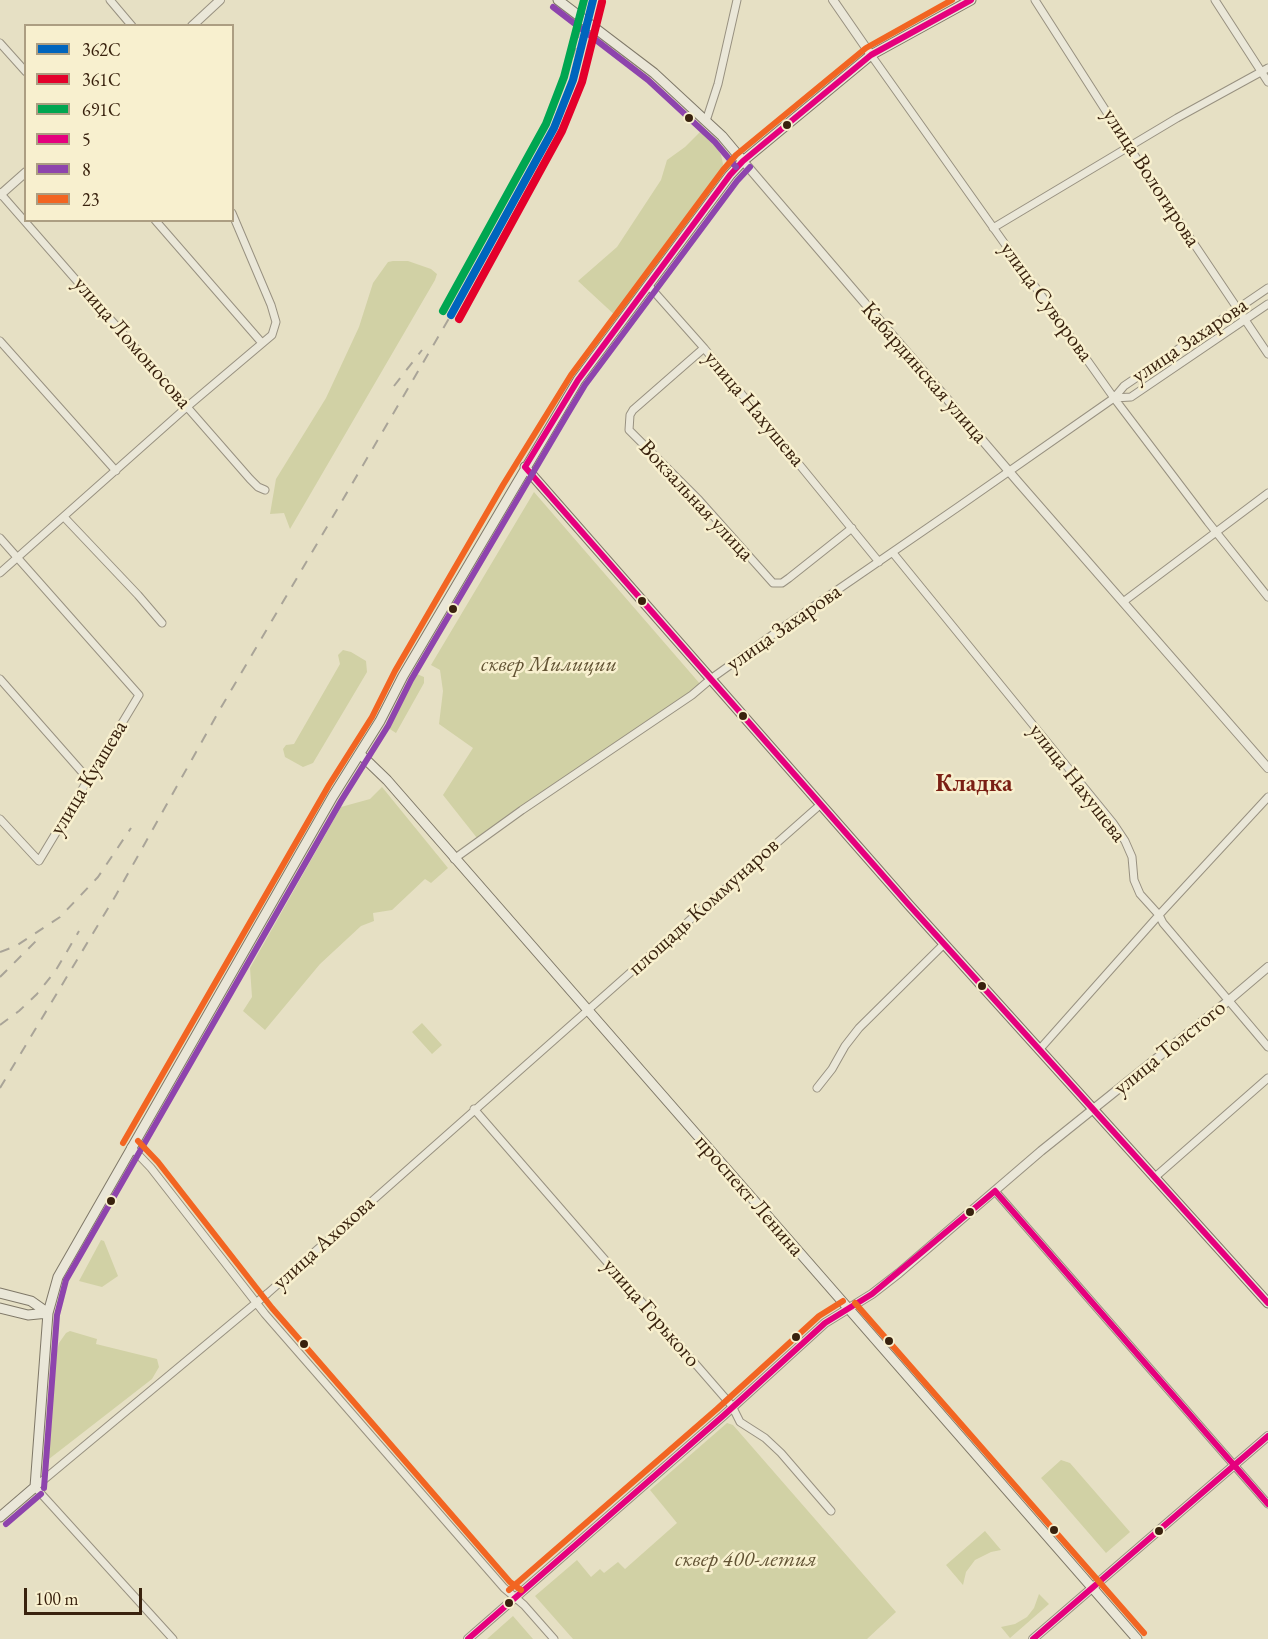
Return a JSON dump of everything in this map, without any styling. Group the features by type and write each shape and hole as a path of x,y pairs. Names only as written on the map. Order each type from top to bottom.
{"main road":[{"name":"Кабардинская улица","path":"558,0 654,73 706,121 743,161"},
{"path":"35,1487 48,1313 58,1277 333,796 381,721 403,676 578,380 730,175 743,161 871,55 971,0"},
{"path":"525,467 944,944 1268,1303"},
{"name":"проспект Ленина","path":"360,754 387,780 1137,1639"},
{"path":"0,1293 30,1301 48,1313"},
{"path":"0,1308 28,1315 48,1313"},
{"name":"улица Ахохова","path":"0,1517 35,1487"}],"street":[{"path":"110,0 130,24"},
{"path":"194,24 220,0"},
{"path":"706,121 718,84 737,0"},
{"name":"улица Суворова","path":"832,0 1114,398 1268,597"},
{"name":"улица Вологирова","path":"1035,0 1268,354"},
{"path":"1215,0 1264,69 1268,82"},
{"path":"0,44 24,70"},
{"path":"993,228 1177,117 1264,69"},
{"name":"Кабардинская улица","path":"743,161 1268,768"},
{"path":"0,194 24,174"},
{"name":"улица Ломоносова","path":"0,194 24,221"},
{"path":"0,573 188,406 272,335 276,322 271,305 234,218"},
{"name":"улица Ломоносова","path":"25,222 250,479 258,487 266,490"},
{"path":"157,222 262,343"},
{"name":"улица Нахушева","path":"649,286 704,348 879,562"},
{"name":"улица Захарова","path":"454,859 692,695 712,678 1114,398 1124,386 1268,288"},
{"name":"улица Захарова","path":"1114,398 1131,397 1268,304"},
{"path":"0,341 116,471"},
{"name":"Вокзальная улица","path":"704,348 633,410 630,415 629,430 699,500 773,583 782,583 852,528"},
{"path":"1123,602 1268,493"},
{"path":"64,517 162,623"},
{"path":"0,538 17,558"},
{"name":"улица Нахушева","path":"893,553 1113,823 1132,857 1136,887 1163,923 1268,1047"},
{"name":"улица Куашева","path":"0,819 39,861 139,695 17,558"},
{"path":"0,679 89,780"},
{"path":"1039,1050 1268,797"},
{"name":"площадь Коммунаров","path":"587,1010 820,804"},
{"path":"817,1088 860,1028 944,944"},
{"name":"улица Толстого","path":"468,1639 825,1323 848,1310 899,1273 1092,1109 1268,967"},
{"name":"улица Ахохова","path":"35,1487 257,1302 587,1010"},
{"path":"1154,1178 1268,1078"},
{"name":"улица Горького","path":"474,1109 732,1406 740,1422 765,1438 781,1453 831,1511"},
{"path":"131,1147 151,1168 257,1302 419,1491 504,1588 524,1605 554,1639"},
{"path":"995,1191 1268,1504"},
{"path":"1033,1639 1268,1436"},
{"path":"35,1487 172,1639"}],"green space":[{"path":"702,130 715,143 721,155 723,164 720,179 618,318 578,281 617,247 661,180 667,160 685,147"},
{"path":"408,261 431,269 437,274 435,280 290,529 284,513 270,514 276,479 326,398 359,327 373,283 388,262"},
{"name":"сквер Милиции","path":"534,492 701,685 477,838 443,795 473,748 439,724 443,691 440,670 431,665"},
{"path":"343,650 366,661 367,672 313,763 303,767 285,757 283,749 286,745 294,744 340,664 338,655"},
{"path":"417,674 424,677 424,683 396,733 385,726"},
{"path":"382,787 448,868 431,883 425,879 392,910 373,913 374,921 361,926 320,964 265,1030 243,1011 252,997 250,968 341,807 370,799"},
{"path":"422,1023 442,1045 432,1054 412,1032"},
{"path":"101,1240 104,1241 118,1276 102,1287 79,1281"},
{"path":"70,1331 97,1339 96,1344 157,1359 159,1367 152,1379 49,1459 46,1456 56,1355 59,1343"},
{"name":"сквер 400-летия","path":"727,1423 733,1425 896,1612 867,1639 573,1639 535,1596 577,1560 591,1577 600,1569 604,1573 618,1562 625,1569 677,1523 650,1490"},
{"path":"1061,1460 1070,1463 1130,1532 1106,1553 1041,1478"},
{"path":"985,1531 1001,1550 975,1560 966,1572 963,1585 946,1565"},
{"path":"1039,1594 1049,1604 1010,1638 1001,1627 1015,1624 1027,1617 1034,1608"},
{"path":"513,1616 533,1639 487,1639"}],"railway":[{"path":"553,114 576,47 586,0"},
{"path":"448,305 463,268"},
{"path":"0,1088 116,895 219,711 451,315"},
{"path":"394,386 422,350"},
{"path":"0,952 16,946 60,917 98,877 131,828"},
{"path":"0,1025 37,994 56,970 79,931"},
{"path":"0,977 38,939"}],"transit line":[{"name":"691С","path":"443,311 546,124 564,77 584,0"},
{"name":"362С","path":"451,315 554,128 573,80 593,0"},
{"name":"23","path":"123,1143 329,785 372,717 395,671 503,485 571,375 736,155 866,48 952,0"},
{"name":"5","path":"525,467 578,380 730,175 743,161 871,55 971,0"},
{"name":"361С","path":"459,319 562,131 582,82 602,2"},
{"name":"8","path":"553,7 648,80 715,142 736,167"},
{"name":"8","path":"44,1488 57,1315 66,1280 341,801 388,726 411,680 585,385 737,181 750,167"},
{"name":"5","path":"525,467 909,905 1268,1303"},
{"name":"23","path":"138,1141 158,1162 272,1308 510,1582 521,1590"},
{"name":"5","path":"995,1191 1268,1504"},
{"name":"5","path":"468,1639 723,1416 825,1323 872,1294 995,1191"},
{"name":"23","path":"509,1590 717,1409 819,1316 843,1301"},
{"name":"23","path":"855,1303 1144,1633"},
{"name":"5","path":"1033,1639 1268,1436"},
{"name":"8","path":"6,1524 41,1494"}],"district":[{"name":"Кладка","path":"974,784"}]}
